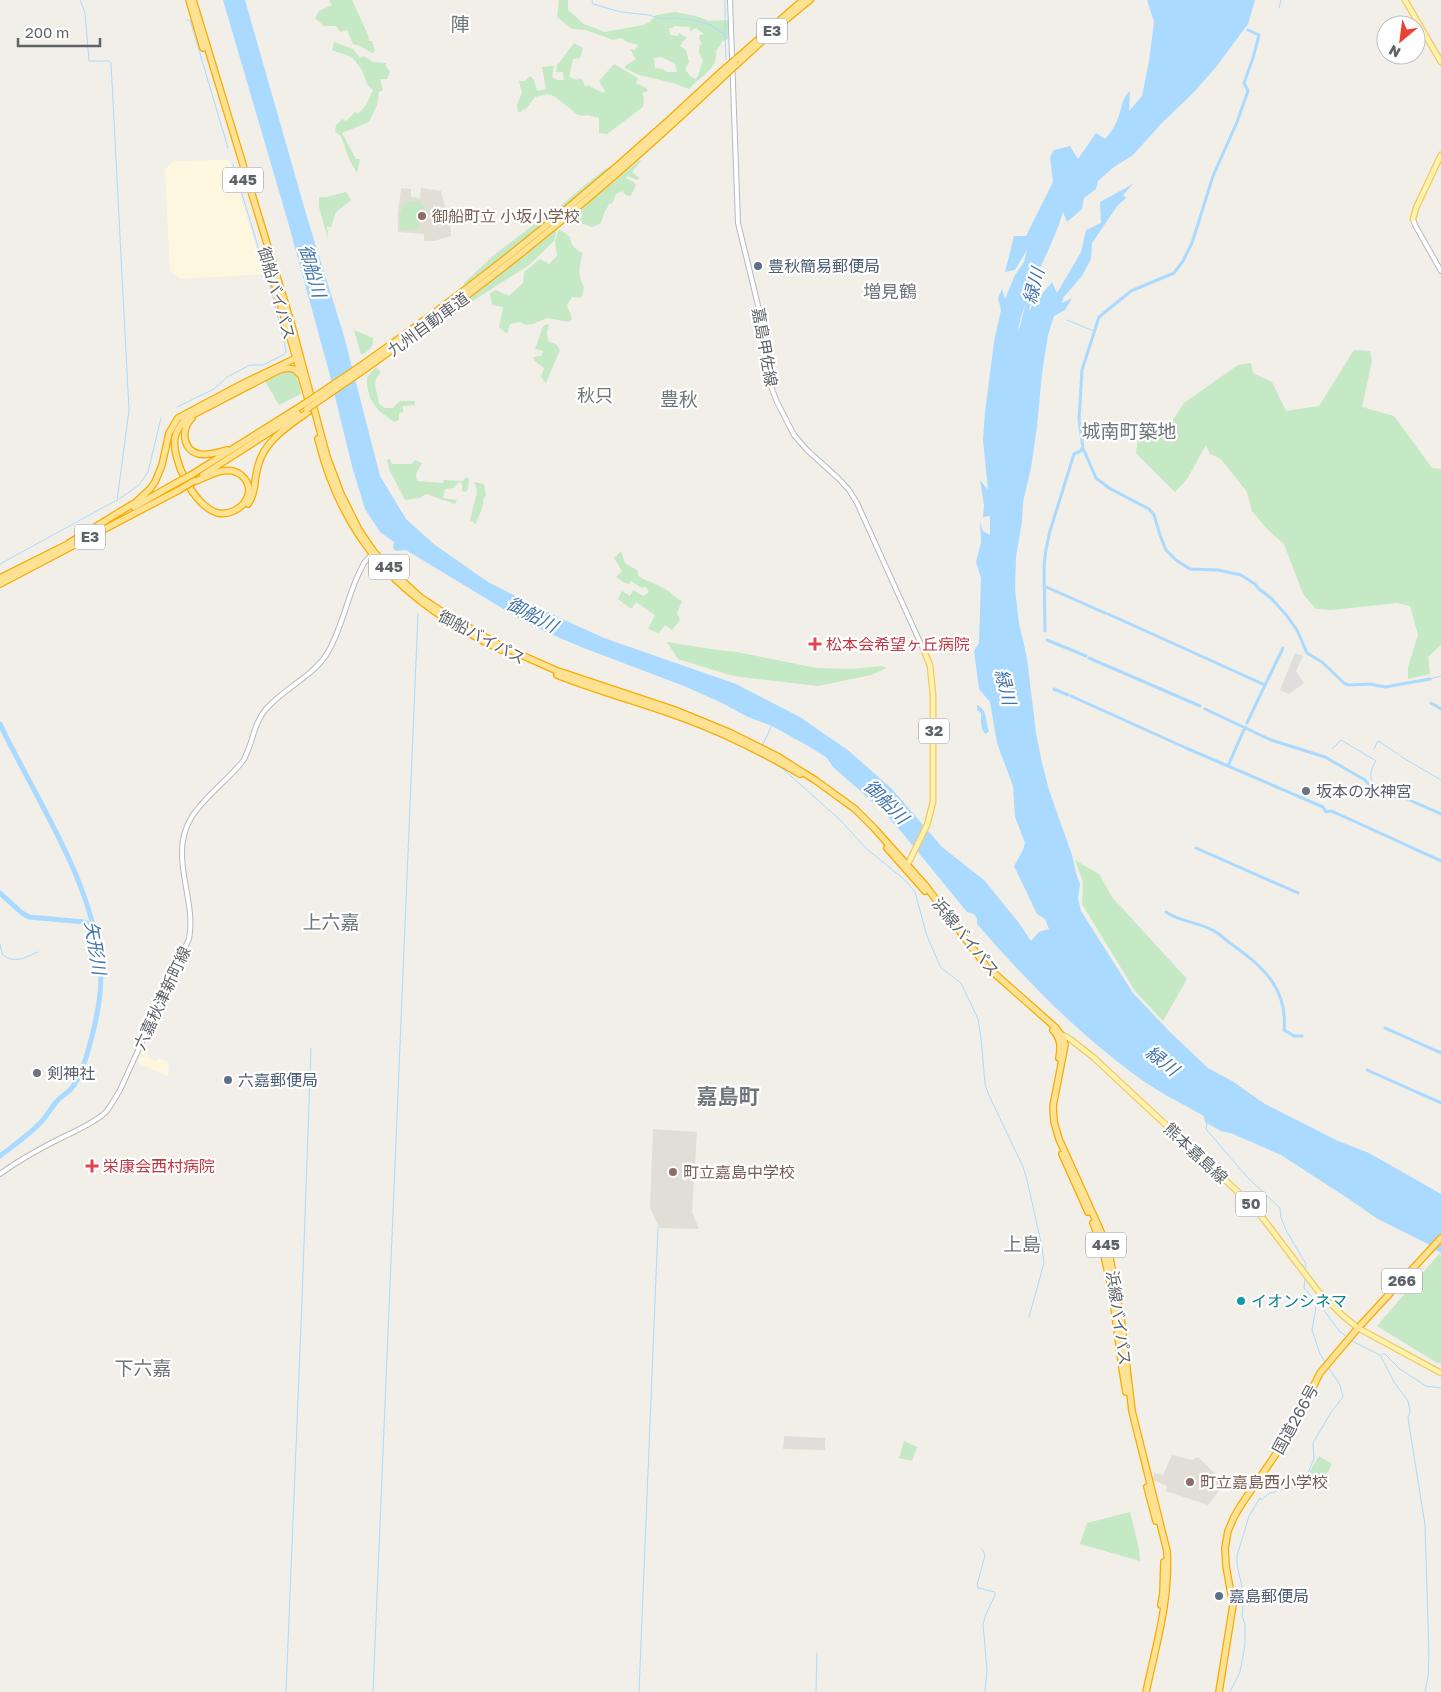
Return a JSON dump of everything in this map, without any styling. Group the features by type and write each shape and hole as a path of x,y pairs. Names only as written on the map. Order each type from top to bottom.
{"highway":[{"name":"御船バイパス","path":"189,0 298,358 322,455 332,485 351,524 373,553 399,584 464,631 563,677 699,724 762,753 798,773 840,801 907,861"},
{"name":"御船バイパス","path":"193,0 324,450 333,476 359,530 373,553"},
{"name":"九州自動車道","path":"736,62 803,0"},
{"name":"九州自動車道","path":"0,584 179,490 241,444 306,408 360,370 510,257 600,183 722,74 810,0"},
{"path":"272,374 298,358"},
{"path":"69,544 136,502 150,489 160,472 167,437 178,418 298,358"},
{"path":"192,480 218,472 232,471 241,475 245,480 248,495 246,501 238,509 232,512 221,513 204,506 183,474 177,457 175,439 178,430 187,418 285,368 297,371 304,386"},
{"name":"九州自動車道","path":"0,578 69,544 176,484 192,480 345,384 360,370"},
{"path":"187,414 177,425 172,437 172,451 178,471 188,490 200,506 212,514 227,517 242,510 250,502 260,459 266,448 306,408"},
{"path":"198,412 188,422 184,432 186,443 192,450 198,454 209,454 241,444"},
{"name":"浜線バイパス","path":"907,861 925,891 986,971 1064,1039 1065,1050 1053,1106 1054,1122 1059,1139 1107,1246 1121,1318 1132,1411 1167,1551 1166,1598 1146,1692"},
{"name":"浜線バイパス","path":"1059,1034 1061,1049 1050,1103 1050,1122 1055,1139 1093,1224 1105,1258 1116,1312 1124,1384 1131,1423 1163,1551 1163,1593 1142,1692"},
{"name":"国道266号","path":"1219,1692 1233,1605 1226,1566 1226,1548 1228,1531 1241,1504 1294,1425 1320,1373 1358,1328 1441,1238"}],"main road":[{"name":"嘉島甲佐線","path":"730,0 738,223 764,330 766,369 770,384 794,435 807,450 839,479 857,503 924,651"},
{"path":"1405,0 1441,62"},
{"path":"1441,155 1416,208 1413,219 1441,271"},
{"name":"六嘉秋津新町線","path":"0,1174 36,1150 86,1126 103,1114 112,1104 189,939 192,922 181,850 186,828 192,816 243,761 258,718 266,708 318,665 328,653 353,586 364,563 373,553"},
{"name":"32","path":"907,861 928,820 933,802 933,695 930,665 924,651"},
{"name":"熊本嘉島線","path":"1059,1034 1070,1039 1093,1057 1253,1206 1318,1291 1342,1315 1358,1328 1441,1373"}],"shaded area":[{"path":"227,160 230,162 264,274 180,279 170,271 165,169 174,161"},
{"name":"御船町立 小坂小学校","path":"401,188 411,189 411,197 420,198 421,188 441,191 451,229 451,236 434,241 424,241 424,234 398,232"},
{"path":"1295,653 1303,656 1296,671 1304,683 1289,694 1280,690"},
{"path":"142,1049 146,1050 149,1058 152,1060 157,1061 158,1058 168,1062 168,1076 140,1064 138,1060"},
{"name":"町立嘉島中学校","path":"653,1129 697,1132 692,1212 699,1229 659,1228 650,1207"},
{"path":"784,1436 825,1438 825,1450 783,1449"},
{"name":"町立嘉島西小学校","path":"1172,1455 1192,1460 1198,1457 1225,1483 1208,1505 1166,1491 1167,1486 1153,1480 1154,1473 1163,1475"}],"green space":[{"path":"329,0 352,0 375,51 372,53 353,44 347,30 340,32 336,26 324,26 315,18 319,11 332,5"},
{"path":"559,0 568,0 568,10 584,24 605,32 643,25 650,22 656,15 675,12 696,16 709,21 728,20 728,39 722,41 716,50 715,62 712,67 689,89 639,75 625,68 625,66 636,59 630,49 635,50 638,45 621,38 613,40 586,30 572,29 557,17","holes":["674,26 690,27 690,31 696,28 704,34 700,35 699,39 702,44 699,46 699,53 703,60 698,76 695,79 685,69 689,62 686,50 680,46 687,38 679,33 678,36 670,35 669,28","662,57 675,64 677,72 667,72 663,69 655,68 654,58"]},
{"path":"334,42 353,49 360,58 364,56 373,62 386,63 390,72 387,79 380,79 383,90 379,92 377,105 369,122 342,133 356,159 360,159 357,173 349,159 341,136 335,132 336,125 342,119 346,121 355,112 358,114 366,105 373,90 367,84 362,70 352,57 332,50"},
{"path":"574,43 583,48 580,58 573,59 569,77 577,80 579,78 583,80 585,87 588,85 603,93 605,91 599,81 614,64 638,78 636,83 648,91 642,93 644,98 643,107 607,134 599,133 599,118 578,115 554,96 547,94 535,97 525,110 523,109 521,112 518,112 517,105 522,93 519,81 525,81 530,76 534,80 537,91 546,89 542,67 554,66 552,77 557,80 564,80 563,72 556,72 557,64"},
{"path":"640,160 632,172 639,178 638,180 627,176 626,178 636,184 630,196 622,191 616,194 612,204 610,203 604,213 601,223 592,227 581,223 574,215"},
{"path":"607,168 609,170 582,194 465,287 464,283 494,255 540,220 550,215"},
{"path":"346,192 351,200 336,212 331,227 327,226 328,239 319,207 319,197"},
{"path":"405,201 420,201 424,207 418,228 402,231 399,220"},
{"path":"557,229 554,241 529,265 468,304 468,299 479,289"},
{"path":"559,229 570,237 574,247 583,253 579,270 584,287 582,296 580,298 572,297 567,305 572,319 569,322 547,318 533,324 526,325 520,322 510,324 507,334 499,327 503,307 492,305 490,293 496,290 509,296 523,283 524,272 540,259 549,264 557,256 555,241"},
{"path":"549,324 547,332 548,341 556,344 560,350 546,383 541,377 544,368 533,357 541,356 543,351 535,349 544,325"},
{"path":"354,330 373,338 373,344 361,355"},
{"path":"1354,350 1370,351 1372,361 1362,407 1394,416 1432,468 1441,469 1441,645 1428,657 1430,674 1408,679 1408,667 1418,635 1410,606 1397,603 1331,610 1316,609 1303,594 1284,544 1268,530 1252,511 1247,492 1221,459 1210,454 1206,445 1187,479 1175,492 1136,453 1138,437 1159,437 1169,426 1184,403 1238,365 1251,363 1253,373 1272,382 1286,411 1319,406"},
{"path":"376,367 381,372 375,384 379,404 385,408 393,408 400,401 415,401 415,405 403,406 403,412 399,413 399,420 394,422 378,410 370,398 367,377"},
{"path":"288,370 296,377 301,394 279,405 265,381"},
{"path":"387,459 390,459 392,464 412,464 415,460 422,463 416,474 417,481 443,483 444,480 463,481 465,478 469,478 468,488 466,492 462,491 462,483 459,482 453,488 445,489 443,498 457,500 455,504 426,494 419,498 405,500 389,469"},
{"path":"474,482 484,484 486,495 476,524 470,520 476,494"},
{"path":"621,551 625,563 638,571 638,576 665,589 682,601 677,613 680,620 672,630 665,625 659,633 648,629 655,615 636,602 630,608 618,599 622,591 630,596 633,590 643,596 649,592 646,587 642,588 631,581 629,584 623,582 616,577 622,571 614,558"},
{"path":"667,642 737,652 816,668 852,669 882,666 887,668 871,675 818,686 733,676 678,659"},
{"path":"1075,860 1099,874 1112,897 1187,979 1163,1021 1135,991 1082,904 1083,882"},
{"path":"1439,1254 1441,1256 1441,1363 1437,1363 1377,1326"},
{"path":"904,1441 917,1447 912,1461 899,1458"},
{"path":"1319,1456 1332,1464 1322,1482 1308,1474"},
{"path":"1130,1512 1140,1561 1080,1544 1087,1523"}],"water":[{"name":"御船川","path":"223,0 245,0 309,224 344,336 380,476 406,519 435,545 488,582 549,613 604,638 736,684 800,717 849,751 892,789 942,847 984,880 1031,941 1039,932 1049,929 1045,919 1037,914 1014,866 1025,843 1015,817 1013,786 997,743 990,702 979,689 974,651 979,643 981,578 976,562 981,542 980,522 983,531 990,535 990,516 983,517 984,505 980,480 988,490 983,440 994,342 1001,310 998,298 1002,289 1005,299 1015,275 1024,262 1027,250 1015,270 1005,272 1014,236 1026,236 1053,182 1050,157 1054,150 1070,146 1078,159 1096,133 1105,139 1109,134 1130,91 1129,111 1142,96 1154,22 1147,0 1255,0 1248,24 1216,67 1195,91 1133,155 1114,167 1098,181 1096,189 1084,198 1082,209 1067,222 1063,212 1027,300 1018,330 1032,306 1052,282 1057,293 1081,252 1086,230 1101,223 1100,202 1133,184 1123,195 1126,198 1118,205 1092,243 1091,259 1082,276 1063,298 1062,303 1072,298 1065,310 1054,316 1048,335 1037,427 1031,468 1023,502 1016,557 1015,589 1019,623 1027,658 1036,733 1042,763 1080,884 1078,898 1081,911 1133,993 1208,1068 1232,1081 1265,1104 1336,1140 1369,1153 1441,1194 1441,1253 1426,1243 1376,1218 1281,1155 1233,1134 1221,1131 1205,1122 1204,1116 1151,1086 1113,1058 1072,1023 1033,985 977,924 974,914 967,912 881,809 833,767 827,758 772,726 748,717 722,703 530,625 406,550 396,551 393,548 394,542 380,532 365,509 288,222"},
{"path":"977,705 981,707 986,716 989,731 986,734 982,727 981,713 977,710"}],"waterway":[{"path":"80,0 85,13 89,61 109,61 111,63 129,410 117,501"},
{"path":"592,0 593,4 621,12 649,15 662,19 692,20 711,25 725,35 726,60"},
{"path":"725,0 725,34"},
{"path":"1279,8 1281,0"},
{"path":"186,20 190,20 228,148"},
{"path":"1248,30 1259,35 1244,83 1248,91 1237,122 1213,176 1192,243 1183,261 1174,273 1131,291 1099,317 1082,370 1079,419 1083,448 1096,478 1109,488 1149,509 1154,515 1166,550 1176,560 1190,569 1218,570 1241,575 1255,584 1287,616 1297,630 1307,653 1322,662 1344,683 1348,685 1370,684 1385,687 1430,679"},
{"path":"233,164 265,270"},
{"name":"緑川","path":"1023,325 1033,282"},
{"path":"177,407 214,389 227,377 250,365 263,365 285,354 286,350 270,285"},
{"path":"1067,320 1094,331"},
{"path":"119,499 138,486 148,472 161,418"},
{"path":"1045,631 1044,566 1046,549 1074,454 1081,451 1082,448"},
{"path":"0,564 115,501"},
{"path":"1044,586 1105,613"},
{"path":"373,1692 418,614"},
{"path":"1108,614 1221,665"},
{"path":"1047,640 1086,656"},
{"path":"1265,685 1283,648"},
{"path":"1089,658 1200,706"},
{"path":"1223,666 1265,685 1247,723"},
{"path":"1430,679 1441,676"},
{"path":"1054,689 1068,695"},
{"path":"1071,696 1184,747"},
{"path":"1431,703 1441,709"},
{"path":"1205,709 1271,740 1325,757 1365,780 1383,797 1400,796 1441,814"},
{"name":"矢形川","path":"0,724 74,871 95,933 101,983 92,1036 75,1084 57,1101 36,1127 0,1156"},
{"path":"762,746 772,725"},
{"path":"1186,748 1228,766 1245,727"},
{"path":"1332,749 1341,740 1376,761 1371,771 1373,783 1385,793 1401,791"},
{"path":"1374,749 1378,741 1398,754"},
{"path":"759,754 783,769 838,818 867,849 906,881 915,892 927,936 941,968 961,983 978,1019 985,1084 1023,1167 1042,1247 1044,1263 1029,1317"},
{"path":"1400,756 1441,780"},
{"path":"1228,766 1323,807 1326,812 1336,813 1441,861"},
{"path":"1196,848 1298,893"},
{"path":"0,893 29,917 84,922 94,926"},
{"path":"1166,912 1177,918 1215,931 1255,962 1272,981 1278,991 1282,1003 1284,1030 1294,1036 1302,1036"},
{"path":"0,944 2,954 11,959 24,958 38,952"},
{"path":"1385,1028 1441,1053"},
{"path":"286,1692 311,1048"},
{"path":"1367,1070 1441,1103"},
{"path":"1207,1123 1206,1129 1247,1177 1280,1208 1281,1218 1287,1232 1306,1264 1305,1270"},
{"path":"639,1692 658,1228"},
{"path":"1305,1277 1304,1288 1317,1302 1312,1330 1320,1354 1326,1364"},
{"path":"1318,1302 1339,1331 1347,1337"},
{"path":"1350,1340 1380,1355 1394,1382 1408,1401 1410,1411 1408,1418 1425,1525 1429,1656 1425,1692"},
{"path":"1381,1355 1384,1353 1400,1369 1426,1386 1441,1388"},
{"path":"1230,1692 1240,1672 1245,1645 1245,1624 1242,1616 1244,1595 1237,1565 1237,1556 1249,1516 1260,1498 1261,1500 1270,1493 1295,1487 1305,1479 1314,1459 1313,1443 1332,1411 1343,1397 1340,1385 1328,1367"},
{"path":"982,1549 985,1555 977,1585 978,1588 995,1592 983,1624 987,1670 985,1692"},
{"path":"816,1692 817,1653"}],"place":[{"name":"御船町立 小坂小学校","path":"422,216"},
{"name":"豊秋簡易郵便局","path":"758,266"},
{"name":"松本会希望ヶ丘病院","path":"815,644"},
{"name":"坂本の水神宮","path":"1306,791"},
{"name":"剣神社","path":"37,1073"},
{"name":"六嘉郵便局","path":"228,1080"},
{"name":"栄康会西村病院","path":"92,1166"},
{"name":"町立嘉島中学校","path":"673,1172"},
{"name":"イオンシネマ","path":"1241,1301"},
{"name":"町立嘉島西小学校","path":"1190,1482"},
{"name":"嘉島郵便局","path":"1219,1596"}],"district":[{"name":"陣","path":"460,24"},
{"name":"増見鶴","path":"890,292"},
{"name":"秋只","path":"595,396"},
{"name":"豊秋","path":"679,399"},
{"name":"城南町築地","path":"1129,431"},
{"name":"上六嘉","path":"331,922"},
{"name":"嘉島町","path":"728,1097"},
{"name":"上島","path":"1022,1244"},
{"name":"下六嘉","path":"143,1368"}]}
